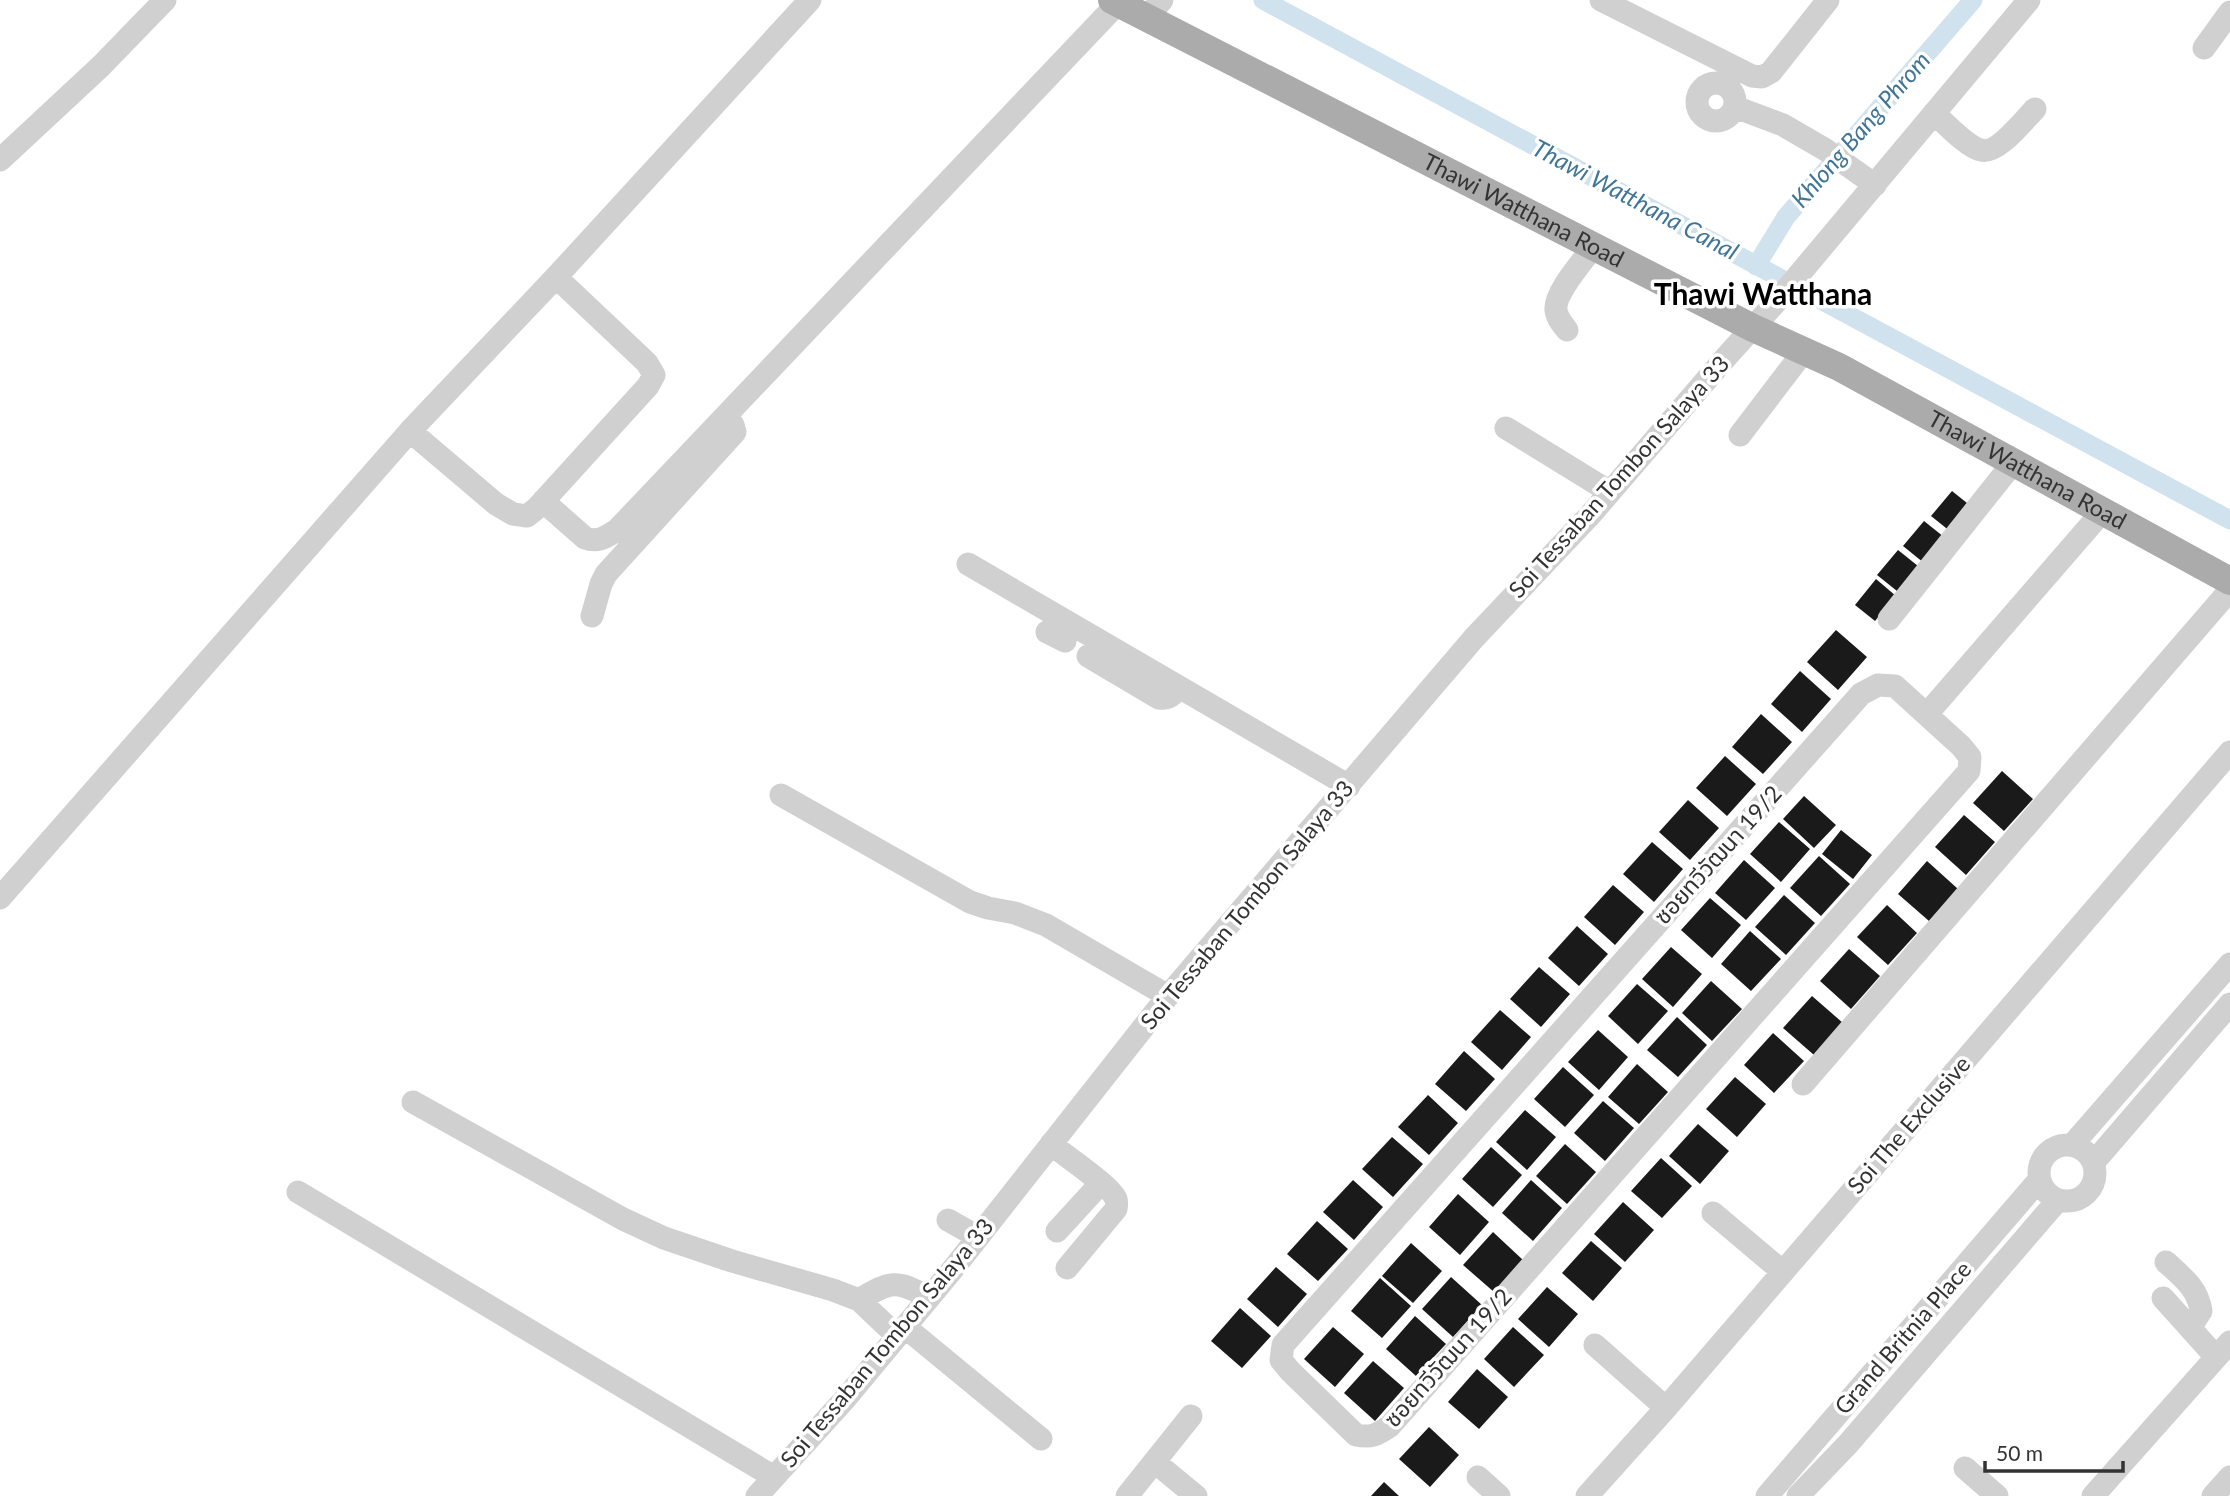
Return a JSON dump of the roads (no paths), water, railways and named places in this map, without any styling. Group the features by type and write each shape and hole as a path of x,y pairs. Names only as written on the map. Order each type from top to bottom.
{"main road":[{"name":"Thawi Watthana Road","path":"1115,2 1154,9 1594,246 1753,328 1839,368 2230,582"}],"street":[{"path":"0,160 101,66 165,0"},
{"path":"0,898 410,431 556,277 810,0"},
{"path":"1601,0 1752,76 1762,77 1771,72 1828,0"},
{"name":"Soi Tessaban Tombon Salaya 33","path":"757,1496 846,1398 929,1298 1168,996 1474,638 1610,492 1776,302 2029,0"},
{"path":"543,500 585,538 593,541 603,539 617,530 1115,2"},
{"path":"2204,48 2230,12"},
{"path":"1735,107 1783,125 1826,150 1875,185"},
{"path":"1934,113 1969,144 1982,151 1993,149 2035,109"},
{"path":"1567,330 1559,320 1556,307 1559,295 1594,246"},
{"path":"410,431 496,504 513,514 527,516 543,500 648,386 654,375 647,363 556,277"},
{"path":"1740,435 1804,351"},
{"path":"592,616 606,574 735,432 733,425 725,417"},
{"path":"1506,429 1610,492"},
{"path":"1889,619 2013,463"},
{"path":"1927,713 2102,512"},
{"path":"968,564 1349,786"},
{"path":"1802,1084 2230,590"},
{"path":"1088,656 1159,698 1173,695 1179,687"},
{"name":"ซอยทวีวัฒนา 19/2","path":"1878,685 1895,686 1927,713 1970,757 1969,771 1390,1426 1369,1438 1356,1435 1281,1360 1283,1345 1861,694 1878,685"},
{"name":"Soi The Exclusive","path":"1587,1496 1666,1408 2230,752"},
{"path":"781,795 970,902 1015,913 1046,925 1168,996"},
{"name":"Grand Britnia Place","path":"1767,1496 2039,1180 2041,1161 2047,1153 2064,1144 2073,1144 2230,964"},
{"name":"Grand Britnia Place","path":"1798,1496 1848,1444 2058,1200 2076,1200 2084,1195 2095,1180 2094,1162 2230,1004"},
{"path":"413,1101 623,1219 664,1238 859,1300 1041,1439"},
{"path":"1051,1144 1101,1183 1117,1201 1116,1209 1067,1268"},
{"path":"2073,1144 2089,1154 2094,1162"},
{"path":"2039,1180 2043,1189 2058,1200"},
{"path":"1057,1231 1101,1183"},
{"path":"298,1192 774,1477"},
{"path":"1713,1213 1783,1272"},
{"path":"948,1220 978,1237"},
{"path":"2166,1262 2200,1298 2202,1311 2190,1328"},
{"path":"859,1300 891,1284 905,1285 929,1298"},
{"path":"2092,1496 2223,1349 2190,1328 2163,1298"},
{"path":"1595,1345 1666,1408"},
{"path":"1127,1496 1191,1416"},
{"path":"1156,1463 1196,1496"},
{"path":"1965,1468 1997,1496"},
{"path":"1478,1477 1499,1496"},
{"path":"2213,1496 2230,1477"}],"waterway":[{"name":"Thawi Watthana Canal","path":"1263,0 2230,520"},
{"name":"Khlong Bang Phrom","path":"1756,266 1786,217 1973,0"}],"district":[{"name":"Thawi Watthana","path":"1763,295"}]}
